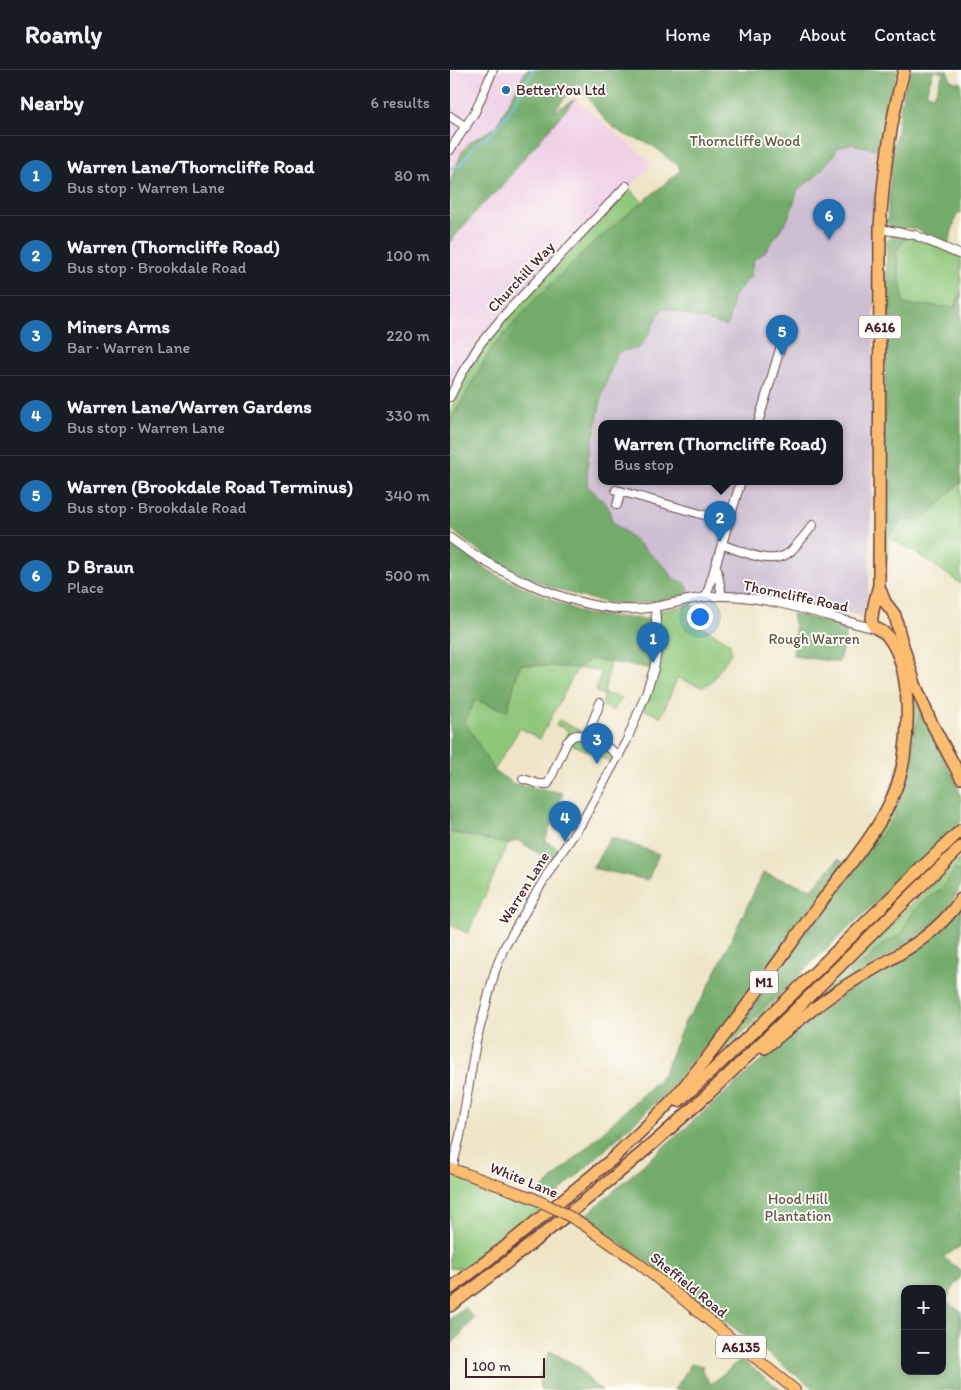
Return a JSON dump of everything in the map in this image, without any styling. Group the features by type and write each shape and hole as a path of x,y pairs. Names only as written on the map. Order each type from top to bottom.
{"highway":[{"name":"A616","path":"880,631 872,622 879,585 880,229 888,144 894,108 904,70"},
{"name":"A616","path":"879,585 883,598 896,618"},
{"path":"873,613 880,607 889,608"},
{"path":"880,631 890,630 896,618"},
{"path":"896,618 918,693 961,778"},
{"name":"M1","path":"611,1160 680,1092 731,1027 870,838 892,800 904,759 907,734 907,708 898,655 890,640 880,631"},
{"name":"M1","path":"450,1289 611,1160 746,1039 896,891 961,830"},
{"path":"706,1096 961,847"},
{"path":"450,1306 592,1195 706,1096 814,1008 872,969 929,935 952,912 961,899"}],"main road":[{"name":"White Lane","path":"451,1168 534,1198 584,1226"},
{"name":"Sheffield Road","path":"584,1226 637,1262 795,1390"}],"street":[{"path":"450,150 475,112 493,70"},
{"path":"450,116 466,127"},
{"name":"Churchill Way","path":"450,397 480,344 506,313 626,186"},
{"path":"880,229 915,235 961,255"},
{"path":"759,420 785,332"},
{"path":"706,597 740,485"},
{"path":"617,505 619,490 729,522"},
{"path":"723,545 749,553 776,558 789,553 813,525"},
{"name":"Thorncliffe Road","path":"450,538 506,573 560,595 597,606 620,610 655,607 706,597 722,596 762,600 853,622 880,631"},
{"path":"717,562 722,596"},
{"name":"Warren Lane","path":"451,1168 460,1136 476,1042 495,971 504,948 552,866 581,824 625,745 654,669 658,645 655,607"},
{"name":"Thorncliffe Road","path":"853,622 862,620 873,613"},
{"path":"587,736 600,703"},
{"path":"523,778 539,784 548,784 569,738 577,735 587,736 619,756"}],"shaded area":[{"path":"450,70 526,70 496,127 470,142 450,181"},
{"path":"575,99 653,164 478,339 450,390 450,242 479,208 507,181 514,170"},
{"path":"851,144 876,149 872,489 868,602 861,616 724,588 685,595 689,590 674,579 665,568 612,522 608,506 587,485 588,459 602,394 617,354 646,339 653,323 663,308 731,311 733,297 750,277 754,259 764,252 787,220 797,191 815,177 834,155 837,148"}],"green space":[{"name":"Thorncliffe Wood","path":"526,70 898,70 892,90 884,142 876,149 851,144 837,148 834,155 815,177 797,191 787,220 764,253 754,259 750,277 733,297 727,326 663,308 638,349 624,350 617,354 602,394 588,459 587,485 608,506 612,522 666,568 674,579 685,583 689,590 685,595 650,602 614,603 572,594 527,577 505,566 484,554 450,528 450,422 492,348 532,303 593,243 680,171 678,165 653,146 620,132 605,120 579,83 575,85 554,112 575,99 514,170 507,181 479,208 450,242 450,181 462,152 470,142 496,127"},
{"path":"912,70 934,70 926,93 934,96 943,73 935,70 947,70 951,80 961,82 961,213 956,216 948,246 916,229 904,227 900,230 892,228 887,223 892,160 901,103"},
{"path":"630,189 644,203 593,243 532,303 492,348 450,422 456,396 462,383 505,321"},
{"path":"893,235 907,237 896,251 904,305 955,307 961,292 961,482 922,520 903,520 888,537 887,562 883,562 887,241"},
{"path":"907,237 932,244 961,258 961,292 955,307 904,305 896,251"},
{"path":"961,482 961,584 918,554 888,537 903,520 922,520"},
{"path":"450,545 498,576 585,614 657,620 654,669 591,659 577,668 520,664 507,711 475,700 465,722 494,771 515,784 563,793 545,841 559,849 551,861 517,840 508,844 450,832"},
{"path":"693,604 692,613 687,618 730,643 731,653 711,683 702,687 677,678 661,717 643,709 658,671 655,612"},
{"name":"Rough Warren","path":"792,614 848,626 839,662 793,656 795,629"},
{"path":"895,630 920,712 895,817 749,1021 811,963 752,1024 710,1062 876,835 911,726 890,634"},
{"path":"591,659 610,662 604,693 622,698 613,711 602,706 604,695 596,692 601,672 587,668 577,669 540,739 520,728 494,771 464,722 475,700 507,711 520,664 577,668"},
{"path":"920,712 957,784 961,798 961,822 749,1022 747,1017 817,917 895,817"},
{"path":"559,720 581,731 580,739 595,743 605,749 611,762 571,744 566,736 568,730 556,725"},
{"path":"450,832 508,844 468,933 450,925"},
{"path":"611,837 659,854 648,880 592,868"},
{"path":"961,858 961,873 955,869 942,888 921,903 913,912 903,932 875,950 867,961 853,967 853,979 815,1002 898,917"},
{"path":"838,859 846,864 726,1024 668,1091 554,1197 541,1190 663,1075 685,1021 704,996 763,873 812,889"},
{"path":"955,869 961,873 961,885 956,896 937,923 853,979 849,973 853,967 867,961 875,950 903,932 913,912 921,903 942,888"},
{"name":"Hood Hill Plantation","path":"961,906 961,1246 943,1257 961,1270 961,1276 946,1299 946,1285 901,1285 901,1375 946,1375 946,1302 961,1311 961,1390 816,1390 585,1216 793,1033"},
{"path":"450,1175 509,1195 542,1209 464,1268 450,1268"},
{"path":"465,1307 474,1319 450,1346 450,1319"},
{"path":"550,1351 579,1367 593,1384 602,1390 540,1390 539,1375"},
{"path":"741,1359 781,1390 674,1390 691,1364 704,1366 702,1371 711,1384"}],"waterway":[{"path":"450,169 461,164 476,144 491,134 511,109 534,70"}],"place":[{"name":"BetterYou Ltd","path":"506,90"},
{"name":"D Braun","path":"829,240"},
{"name":"Warren (Brookdale Road Terminus)","path":"782,356"},
{"name":"Warren (Thorncliffe Road)","path":"720,542"},
{"name":"Warren Lane/Thorncliffe Road","path":"653,663"},
{"name":"Miners Arms","path":"597,764"},
{"name":"Warren Lane/Warren Gardens","path":"565,842"}]}
